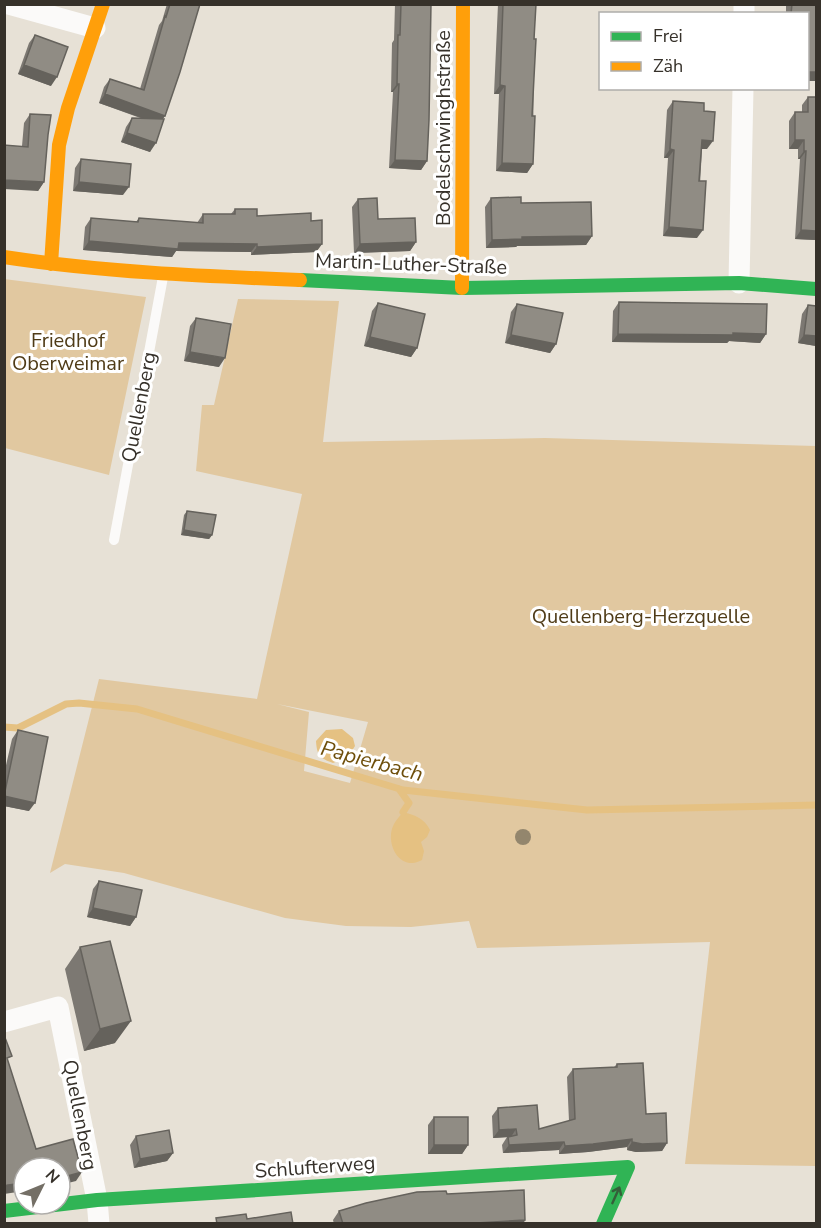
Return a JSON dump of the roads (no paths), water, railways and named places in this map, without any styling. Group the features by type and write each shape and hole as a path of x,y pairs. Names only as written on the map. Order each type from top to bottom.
{"street":[{"path":"9,4 95,28"},
{"path":"51,264 59,145 68,108 102,4"},
{"name":"Bodelschwinghstraße","path":"462,288 464,4"},
{"path":"739,283 742,90"},
{"name":"Martin-Luther-Straße","path":"4,257 51,264 164,274 462,288 739,283 816,290"},
{"name":"Quellenberg","path":"4,1022 58,1008 97,1200 99,1224"},
{"name":"Schlufterweg","path":"4,1211 97,1200 628,1167 603,1224"}],"lane":[{"name":"Quellenberg","path":"114,540 164,274"}],"waterway":[{"name":"Papierbach","path":"4,727 18,728 66,704 79,703 137,709 403,790 587,810 816,805"},
{"path":"399,789 409,803 403,812"}],"park label":[{"name":"Friedhof Oberweimar","path":"68,352"},
{"name":"Quellenberg-Herzquelle","path":"641,616"}]}
